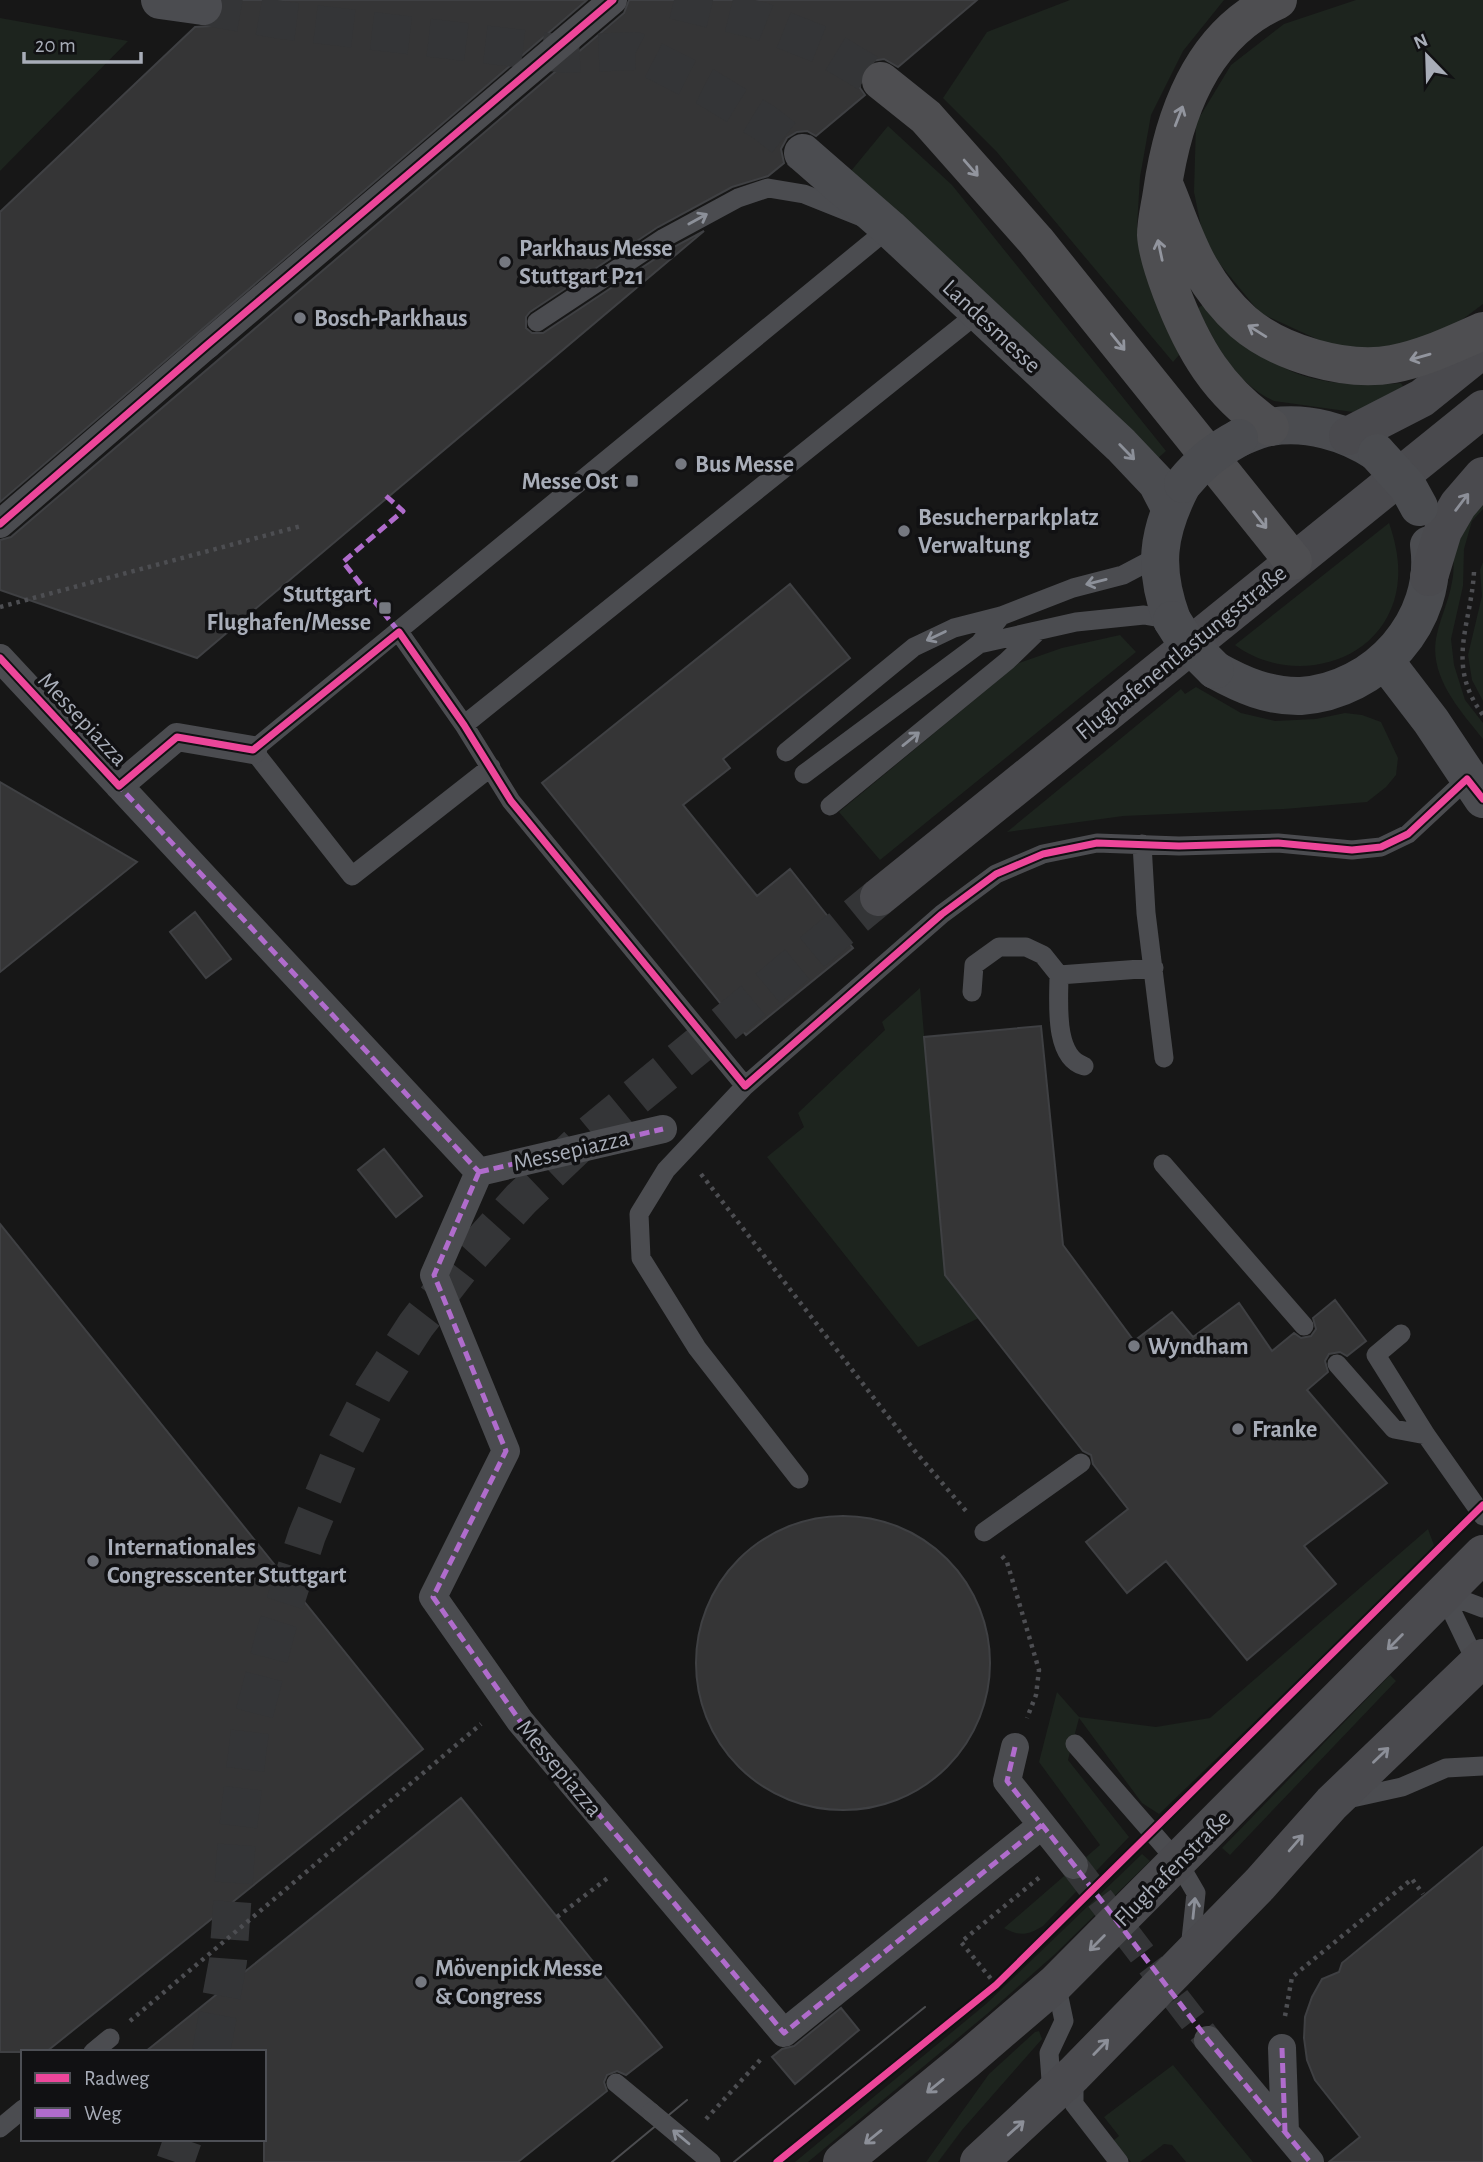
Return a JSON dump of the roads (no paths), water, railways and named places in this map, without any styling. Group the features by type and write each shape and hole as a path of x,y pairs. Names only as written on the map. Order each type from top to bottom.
{"highway":[{"path":"1254,432 1248,412 1226,391 1201,359 1166,277 1156,235 1171,138 1191,87 1233,28 1278,0"},
{"path":"881,81 926,117 1036,241 1293,561"},
{"path":"1164,182 1199,267 1219,296 1243,323 1276,343 1319,360 1351,366 1391,365 1429,355 1483,331"}],"main road":[{"path":"1362,444 1483,349"},
{"name":"Flughafenentlastungsstraße","path":"879,897 1483,409"},
{"path":"1429,577 1443,531 1458,505 1483,476"},
{"name":"Flughafenstraße","path":"842,2162 1056,1983 1483,1554"},
{"path":"979,2162 1063,2085 1189,1957 1260,1884 1332,1803 1481,1665"}],"street":[{"path":"160,0 203,6"},
{"path":"0,524 613,0"},
{"name":"Landesmesse","path":"803,153 889,228 1121,445 1157,483 1176,496"},
{"path":"1317,427 1362,444 1401,478 1419,507 1427,530 1429,577 1422,608 1406,638 1385,662 1360,679 1331,691 1301,695 1270,694 1242,685 1215,670 1184,639 1172,620 1165,600 1159,556 1162,532 1176,496 1198,465 1217,450 1254,432 1317,427"},
{"name":"Messepiazza","path":"0,658 479,1172"},
{"path":"1385,662 1425,712 1475,789"},
{"name":"Messepiazza","path":"119,786 177,737 253,750"},
{"name":"Messepiazza","path":"479,1172 663,1129"},
{"name":"Messepiazza","path":"479,1172 434,1275 506,1451 433,1597 506,1703 784,2033 1042,1825"},
{"path":"1015,1748 1007,1781 1074,1865"},
{"path":"1208,2040 1310,2162"},
{"path":"1282,2048 1285,2132"}],"lane":[{"path":"491,767 352,876 253,750 889,228 804,194 768,188 738,198 664,238 537,322"},
{"path":"464,725 978,313"},
{"path":"786,752 914,647 954,628 1001,616 1073,588 1123,575 1159,556"},
{"path":"979,644 1076,622 1144,615 1172,620"},
{"path":"804,774 979,644 1001,616"},
{"path":"399,632 464,725 511,801 745,1086"},
{"path":"830,806 1007,661 1037,632"},
{"path":"799,1479 697,1348 641,1258 639,1214 666,1170 745,1086 942,914 996,874 1043,854 1097,843 1278,843 1352,850 1381,848 1408,834 1475,789"},
{"path":"1142,845 1146,913 1164,1058"},
{"path":"972,992 974,965 999,947 1026,947 1043,955 1059,975 1059,1019 1063,1044 1068,1055 1084,1066"},
{"path":"1059,975 1154,968"},
{"path":"1163,1164 1304,1325"},
{"path":"1401,1334 1376,1355 1426,1435 1483,1516"},
{"path":"1337,1364 1394,1429 1426,1435"},
{"path":"984,1532 1081,1463"},
{"path":"1443,1593 1483,1608"},
{"path":"1443,1593 1481,1665"},
{"path":"1075,1744 1178,1862 1196,1893 1189,1957"},
{"path":"1332,1803 1402,1787 1446,1768 1483,1766"},
{"path":"1056,1983 1064,2021 1049,2053 1074,2104 1119,2162"},
{"path":"95,2050 110,2038"},
{"path":"616,2083 711,2162"},
{"path":"0,2128 21,2111"}],"tunnel":[{"path":"674,0 761,21 821,45 881,81"},
{"path":"203,6 281,20 565,54 635,51 706,87 765,123 803,153"},
{"path":"211,2050 228,1961 237,1837 250,1730 276,1631 307,1535 339,1458 374,1390 416,1325 466,1260 521,1199 582,1141 879,897"},
{"path":"1074,1865 1208,2040"},
{"path":"175,2162 182,2141"}],"tram line":[{"path":"734,2162 925,2007"},
{"path":"612,2162 687,2100"}],"place":[{"name":"Parkhaus Messe Stuttgart P21","path":"505,262"},
{"name":"Bosch-Parkhaus","path":"300,318"},
{"name":"Bus Messe","path":"681,464"},
{"name":"Messe Ost","path":"632,481"},
{"name":"Besucherparkplatz Verwaltung","path":"904,531"},
{"name":"Stuttgart Flughafen/Messe","path":"385,608"},
{"name":"Wyndham","path":"1134,1346"},
{"name":"Franke","path":"1238,1429"},
{"name":"Internationales Congresscenter Stuttgart","path":"93,1561"},
{"name":"Mövenpick Messe & Congress","path":"421,1982"}]}
